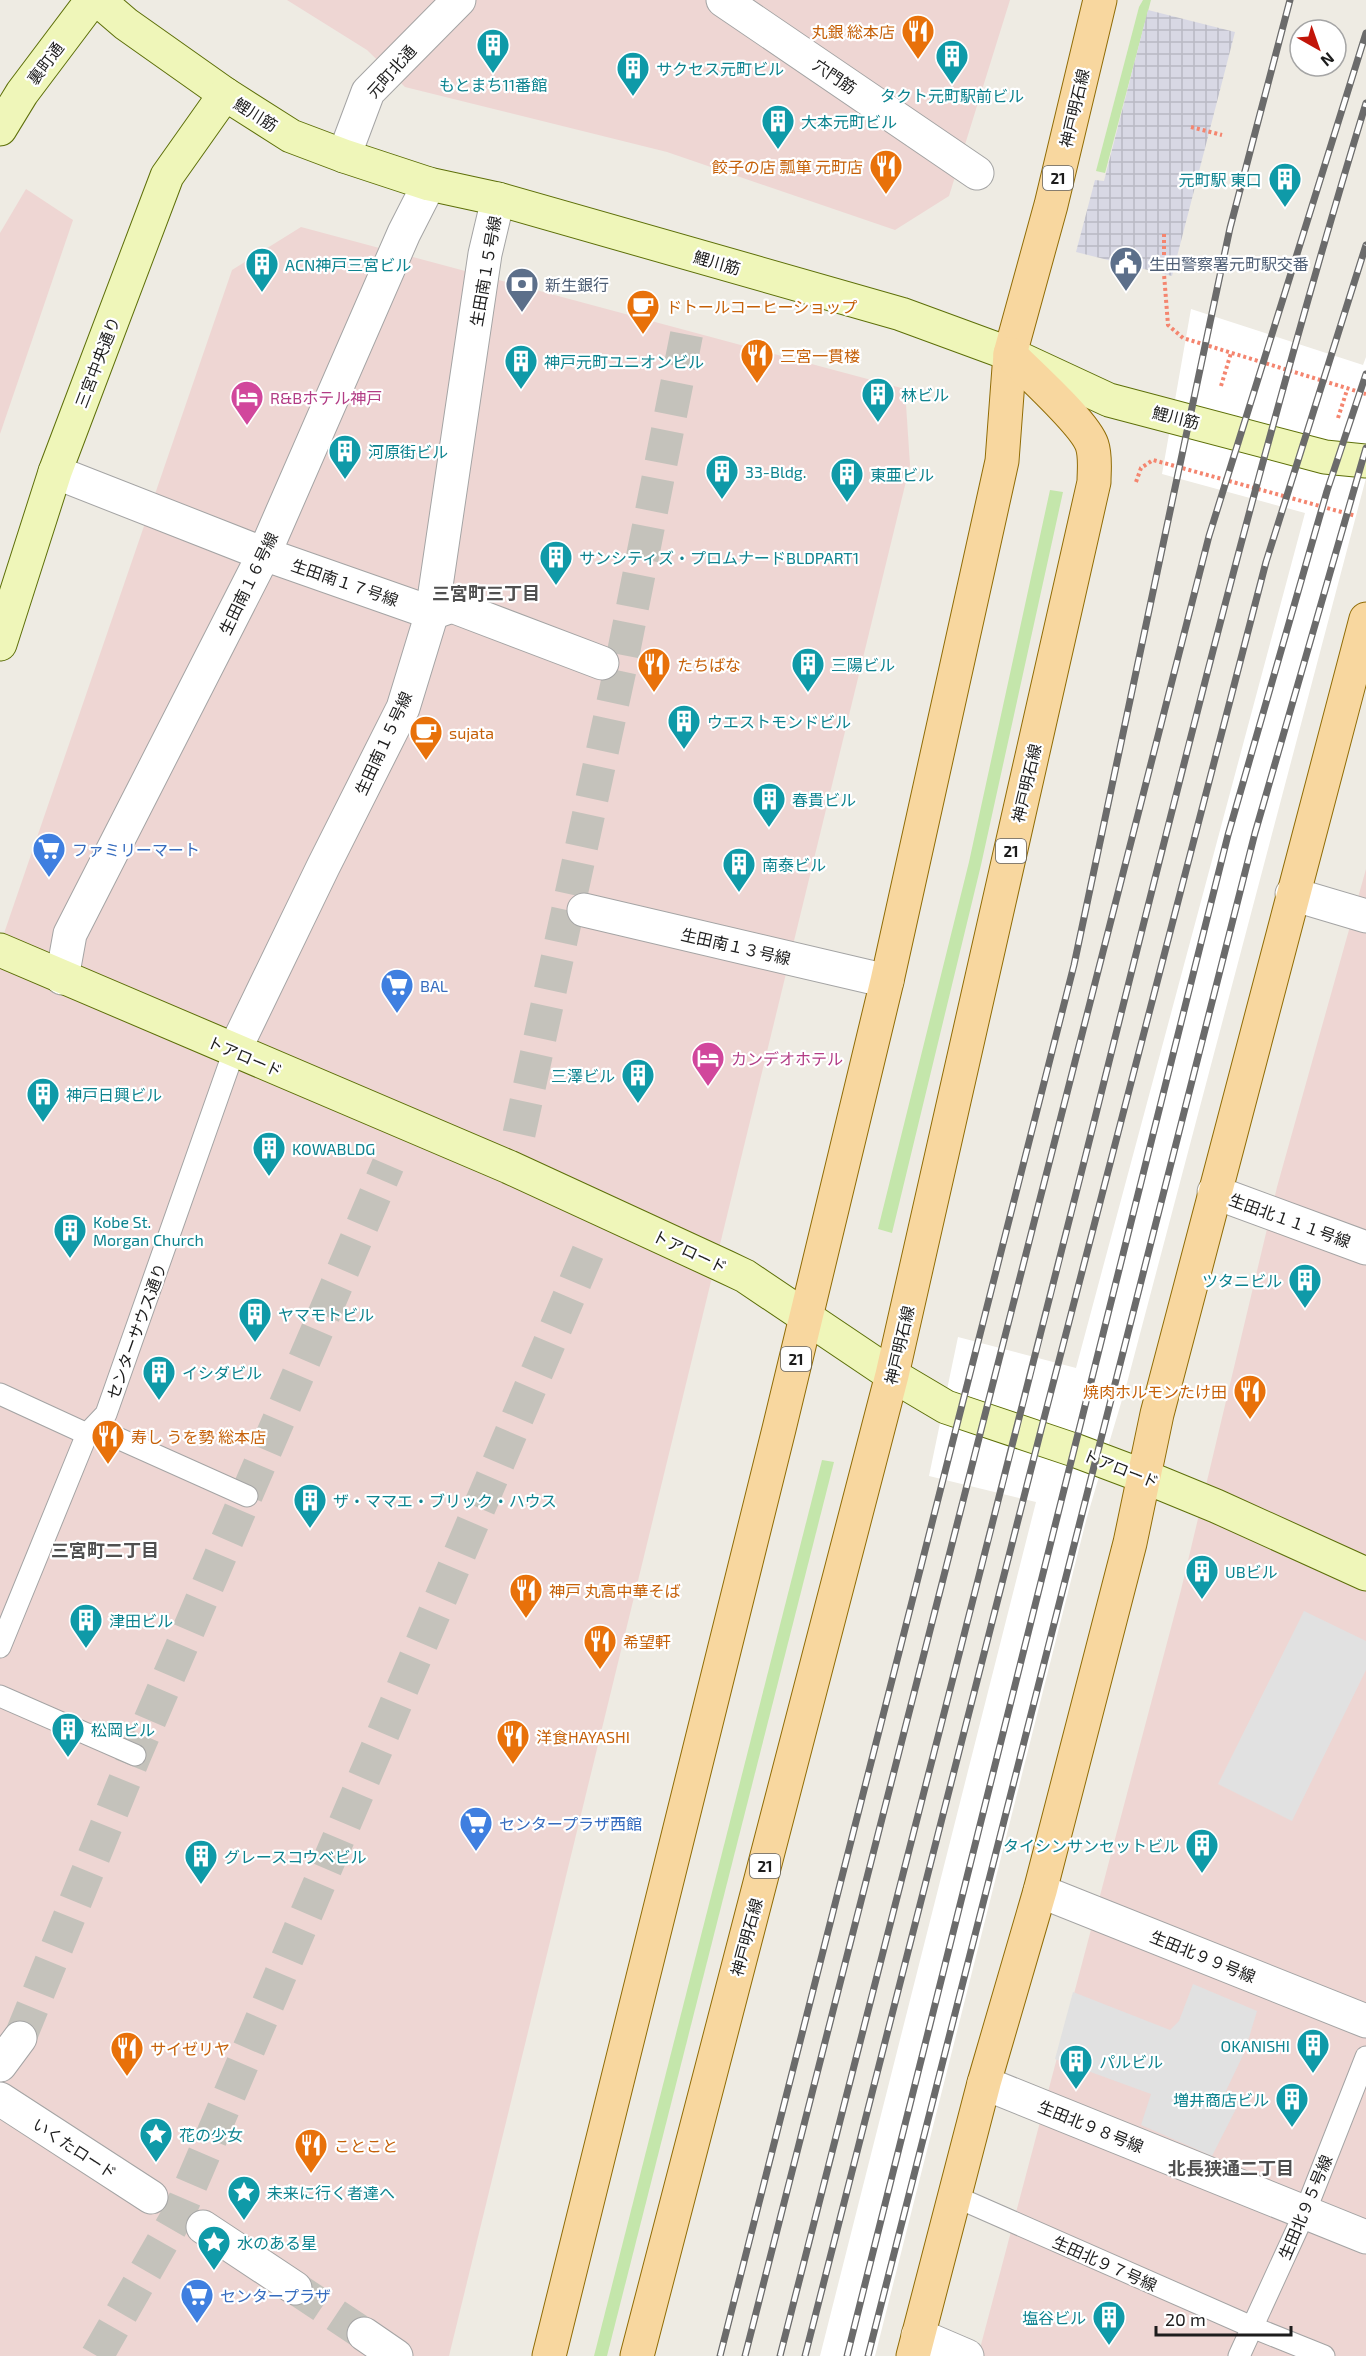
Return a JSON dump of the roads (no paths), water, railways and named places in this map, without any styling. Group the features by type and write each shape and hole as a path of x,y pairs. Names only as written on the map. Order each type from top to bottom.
{"main road":[{"name":"神戸明石線","path":"549,2356 807,1317 887,981 1002,461 1010,354 1051,206 1100,0"},
{"name":"神戸明石線","path":"637,2356 892,1375 1094,482 1094,456 1091,443 1082,428 1010,354"},
{"path":"916,2345 984,2083 1040,1891 1130,1543 1156,1414 1366,619"}],"street":[{"name":"裏町通","path":"0,129 22,93 92,0"},
{"name":"鯉川筋","path":"98,0 126,24 225,94 291,136 344,156 429,184 498,200 901,314 1010,354 1109,400 1325,457 1366,461"},
{"name":"元町北通","path":"344,156 368,92 459,0"},
{"name":"穴門筋","path":"723,0 977,173"},
{"name":"三宮中央通り","path":"0,644 55,472 167,176 225,94"},
{"name":"生田南１６号線","path":"62,978 70,934 264,554 404,233 429,184"},
{"name":"生田南１５号線","path":"234,1051 403,708 432,613 485,254 498,200"},
{"name":"生田南１７号線","path":"55,472 264,554 432,613 452,606 602,663"},
{"path":"1292,894 1366,916"},
{"name":"生田南１３号線","path":"585,910 887,981"},
{"name":"トアロード","path":"0,951 509,1167 745,1276 892,1375 946,1407 1143,1476 1216,1506 1366,1574"},
{"name":"生田北１１１号線","path":"1214,1192 1366,1248"},
{"name":"生田北９９号線","path":"1040,1891 1366,2021"},
{"path":"0,2064 20,2038"},
{"name":"生田北９８号線","path":"984,2083 1366,2237"},
{"name":"いくたロード","path":"0,2099 151,2197"},
{"path":"203,2226 295,2288"},
{"path":"364,2334 396,2356"},
{"path":"916,2345 967,2356"}],"lane":[{"name":"センターサウス通り","path":"0,1647 87,1434 106,1414 234,1051"},
{"path":"0,1394 87,1434 113,1436 248,1496"},
{"path":"0,1696 135,1755"},
{"name":"生田北９５号線","path":"1239,2356 1305,2212 1366,2057"},
{"name":"生田北９７号線","path":"954,2196 1252,2327 1324,2356"}],"tunnel":[{"path":"519,1134 620,670 688,327"},
{"path":"20,2038 135,1755 388,1165"},
{"path":"97,2356 179,2213 588,1252"},
{"path":"295,2288 364,2334"}],"railway":[{"path":"720,2356 1074,965 1230,228 1290,0"},
{"path":"745,2356 1209,536 1366,33"},
{"path":"780,2356 1219,627 1290,364 1366,103"},
{"path":"805,2356 1041,1430 1266,562 1366,245"},
{"path":"847,2356 1228,835 1327,491 1366,374"},
{"path":"868,2356 1255,833 1366,448"}],"place":[{"name":"丸銀 総本店","path":"918,60"},
{"name":"もとまち11番館","path":"493,74"},
{"name":"タクト元町駅前ビル","path":"952,85"},
{"name":"サクセス元町ビル","path":"633,97"},
{"name":"大本元町ビル","path":"778,150"},
{"name":"餃子の店 瓢箪 元町店","path":"886,195"},
{"name":"元町駅 東口","path":"1285,208"},
{"name":"生田警察署元町駅交番","path":"1126,292"},
{"name":"ACN神戸三宮ビル","path":"262,293"},
{"name":"新生銀行","path":"522,313"},
{"name":"ドトールコーヒーショップ","path":"643,335"},
{"name":"三宮一貫楼","path":"757,384"},
{"name":"神戸元町ユニオンビル","path":"521,390"},
{"name":"林ビル","path":"878,423"},
{"name":"R&Bホテル神戸","path":"247,426"},
{"name":"河原街ビル","path":"345,480"},
{"name":"33-Bldg.","path":"722,500"},
{"name":"東亜ビル","path":"847,503"},
{"name":"サンシティズ・プロムナードBLDPART1","path":"556,586"},
{"name":"たちばな","path":"654,693"},
{"name":"三陽ビル","path":"808,693"},
{"name":"ウエストモンドビル","path":"684,750"},
{"name":"sujata","path":"426,761"},
{"name":"春貴ビル","path":"769,828"},
{"name":"ファミリーマート","path":"49,878"},
{"name":"南泰ビル","path":"739,893"},
{"name":"BAL","path":"397,1014"},
{"name":"カンデオホテル","path":"708,1087"},
{"name":"三澤ビル","path":"638,1104"},
{"name":"神戸日興ビル","path":"43,1123"},
{"name":"KOWABLDG","path":"269,1177"},
{"name":"Kobe St. Morgan Church","path":"70,1259"},
{"name":"ツタニビル","path":"1305,1309"},
{"name":"ヤマモトビル","path":"255,1343"},
{"name":"イシダビル","path":"159,1401"},
{"name":"焼肉ホルモンたけ田","path":"1250,1420"},
{"name":"寿し うを勢 総本店","path":"108,1465"},
{"name":"ザ・ママエ・ブリック・ハウス","path":"310,1529"},
{"name":"UBビル","path":"1202,1600"},
{"name":"神戸 丸高中華そば","path":"526,1619"},
{"name":"津田ビル","path":"86,1649"},
{"name":"希望軒","path":"600,1670"},
{"name":"松岡ビル","path":"68,1758"},
{"name":"洋食HAYASHI","path":"513,1765"},
{"name":"センタープラザ西館","path":"476,1852"},
{"name":"タイシンサンセットビル","path":"1202,1874"},
{"name":"グレースコウベビル","path":"201,1885"},
{"name":"OKANISHI","path":"1313,2074"},
{"name":"サイゼリヤ","path":"127,2077"},
{"name":"パルビル","path":"1076,2090"},
{"name":"増井商店ビル","path":"1292,2128"},
{"name":"花の少女","path":"156,2163"},
{"name":"ことこと","path":"311,2174"},
{"name":"未来に行く者達へ","path":"244,2221"},
{"name":"水のある星","path":"214,2271"},
{"name":"センタープラザ","path":"197,2324"},
{"name":"塩谷ビル","path":"1109,2346"}],"district":[{"name":"三宮町三丁目","path":"486,593"},
{"name":"三宮町二丁目","path":"105,1550"},
{"name":"北長狭通二丁目","path":"1231,2168"}]}
